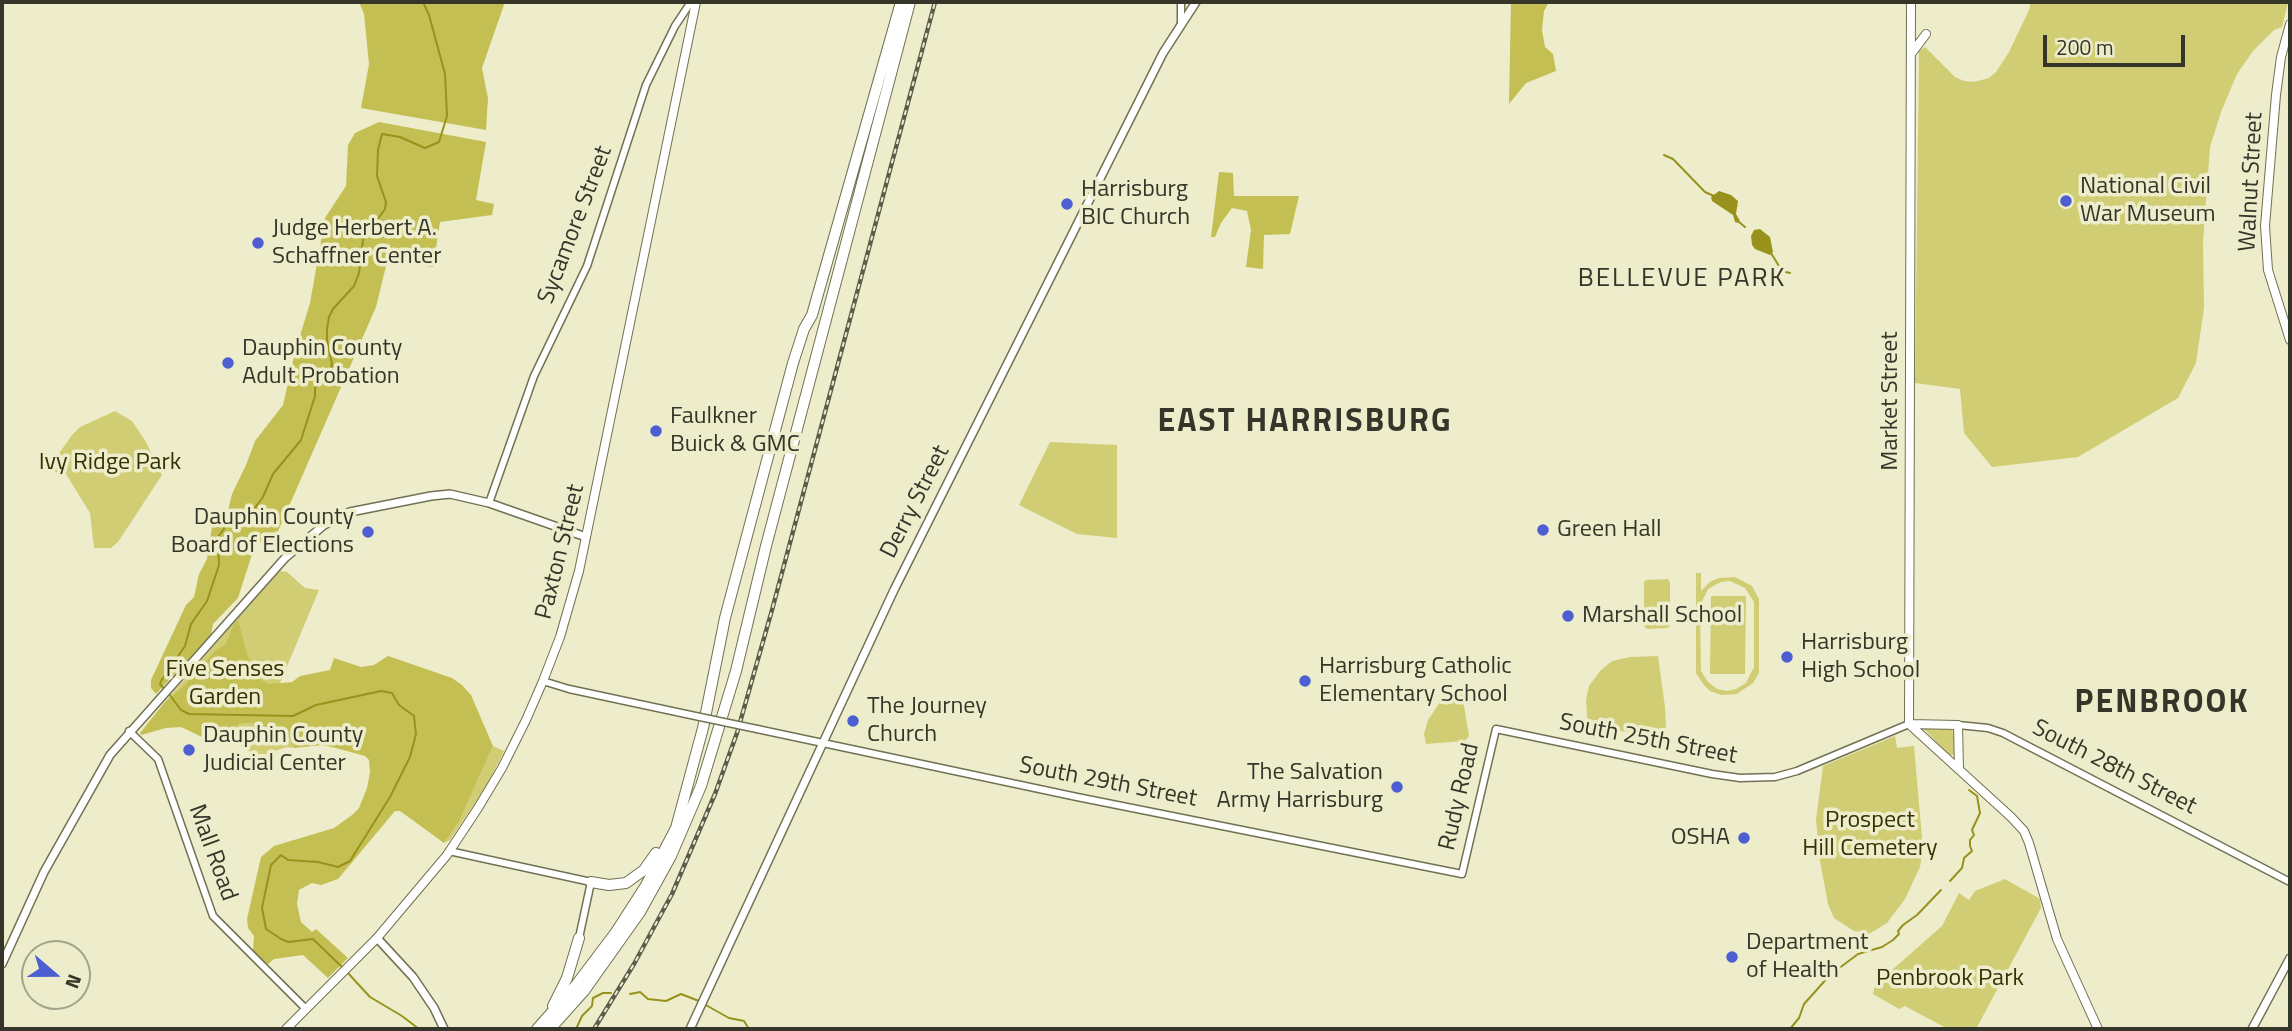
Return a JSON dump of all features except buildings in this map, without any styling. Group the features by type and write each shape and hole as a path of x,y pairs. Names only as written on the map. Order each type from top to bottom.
{"highway":[{"path":"536,1029 576,985 632,908 676,828 703,727 725,618 790,375 804,329 812,315 901,2"},
{"path":"550,1029 584,991 640,912 681,835 705,774 736,671 766,546 910,2"},
{"path":"591,882 618,885 636,877 655,855 681,810"},
{"path":"536,1029 561,992 579,938"}],"main road":[{"name":"Paxton Street","path":"286,1029 377,938 449,851 502,768 543,681 571,604 696,2"},
{"name":"Derry Street","path":"690,1029 894,590 1163,53 1196,2"},
{"name":"Market Street","path":"1909,724 1911,2"},
{"name":"Walnut Street","path":"2290,24 2281,57 2276,95 2265,226 2268,271 2290,341"},
{"path":"1911,54 1926,34"},
{"path":"2,964 25,911 99,771 129,731 293,551 337,518 350,512 440,494 459,495 586,537"},
{"path":"1909,724 2024,831 2057,939 2098,1029"},
{"name":"South 28th Street","path":"1909,724 1958,725"},
{"path":"1958,725 1962,772"},
{"path":"377,938 413,976 444,1029"},
{"path":"2252,1029 2290,958"}],"street":[{"name":"Sycamore Street","path":"489,503 542,356 587,266 646,85 675,26 691,2"},
{"path":"1181,2 1181,25"},
{"name":"South 29th Street","path":"543,681 569,689 822,743 1462,874"},
{"name":"South 25th Street","path":"1496,729 1740,778 1775,777 1797,771 1909,724"},
{"name":"South 28th Street","path":"1958,725 1988,728 2003,733 2290,882"},
{"name":"Rudy Road","path":"1462,874 1496,729"},
{"name":"Mall Road","path":"129,731 158,759 213,916 305,1008"},
{"path":"449,851 591,882 579,938"}],"green space":[{"path":"359,2 505,2 482,68 488,98 486,130 361,108 369,64 364,14"},
{"path":"1511,2 1549,2 1544,11 1542,30 1545,47 1553,54 1556,71 1526,83 1509,104"},
{"path":"2031,2 2288,2 2282,27 2274,30 2253,51 2237,74 2210,147 2203,242 2204,308 2196,363 2178,398 2078,457 1992,467 1964,433 1960,389 1915,383 1919,51 1925,47 1955,77 1964,81 1974,82 1989,78 2009,52"},
{"path":"379,122 486,142 476,200 494,204 492,215 440,222 433,267 387,262 376,307 276,536 276,551 273,544 265,540 255,545 238,598 213,624 211,635 156,694 151,688 151,680 186,605 194,597 199,574 207,559 212,527 227,515 232,494 255,441 283,405 310,303 325,218 346,186 348,145 355,133"},
{"path":"1219,172 1233,173 1234,196 1299,196 1290,234 1264,235 1263,269 1246,267 1251,230 1247,211 1232,208 1215,237 1211,237"},
{"name":"Ivy Ridge Park","path":"115,411 132,421 162,475 118,542 111,548 94,548 90,513 66,474 55,472 60,452 72,435 80,427"},
{"path":"1050,442 1117,445 1117,538 1077,534 1019,505"},
{"name":"Five Senses Garden","path":"279,571 287,572 305,588 319,590 280,683 277,717 164,703"},
{"path":"1696,573 1701,573 1701,591 1719,578 1735,577 1752,586 1759,599 1759,673 1753,683 1737,694 1721,695 1710,691 1696,673","holes":["1730,581 1745,588 1754,602 1754,667 1746,683 1736,689 1717,689 1701,671 1700,606 1708,589 1721,582"]},
{"path":"1668,579 1670,626 1647,629 1644,626 1644,582"},
{"path":"1711,596 1746,596 1745,674 1710,674"},
{"name":"Five Senses Garden","path":"238,620 247,654 256,674 269,684 292,682 300,676 330,670 334,658 361,667 374,665 388,656 452,678 462,685 471,695 493,746 459,822 444,843 400,811 395,811 338,879 321,885 312,883 299,890 297,904 301,922 312,932 316,929 348,958 328,978 303,955 274,959 266,966 255,955 254,936 248,928 247,919 261,857 274,846 334,828 352,815 359,808 367,788 369,760 365,756 322,745 294,748 284,734 252,723 239,724 228,737 225,737 223,728 210,731 202,737 181,727 141,735 140,733 164,703 185,685 216,650 225,645"},
{"path":"1658,656 1666,728 1661,734 1588,729 1586,700 1589,686 1600,671 1612,661"},
{"path":"1462,694 1469,736 1465,741 1426,744 1424,734 1428,720 1440,702"},
{"path":"252,723 284,734 294,748 253,754 228,737 239,724"},
{"path":"1923,728 1952,730 1956,737 1953,755 1949,755"},
{"name":"Prospect Hill Cemetery","path":"1895,736 1897,748 1914,746 1923,849 1920,867 1905,899 1887,923 1869,934 1854,931 1834,918 1828,904 1816,820 1823,766"},
{"path":"493,746 504,751 487,785 450,840 444,843 459,822"},
{"name":"Penbrook Park","path":"2005,879 2040,899 2041,908 1976,1029 1948,1029 1905,1006 1899,1009 1873,994 1875,985 1942,926 1959,893 1969,900 1975,891"}],"shaded area":[{"path":"1719,191 1738,201 1738,223 1733,215 1712,201 1711,197"},
{"path":"1760,229 1770,237 1773,252 1770,255 1752,245 1751,236 1754,230"}],"waterway":[{"path":"165,690 160,684 161,681 185,646 191,624 207,601 219,565 218,537 226,526 254,509 263,497 273,474 301,440 315,388 329,376 332,364 327,340 329,317 354,286 359,273 363,240 385,209 386,202 377,176 382,134 400,137 425,148 439,142 447,116 445,74 423,2"},
{"path":"1664,155 1673,159 1705,192 1714,196"},
{"path":"1739,222 1745,227"},
{"path":"1771,253 1782,271 1790,273"},
{"path":"169,694 181,710 189,714 293,716 316,705 381,691 392,693 399,705 414,716 416,734 410,757 390,797 350,861 338,867 318,862 288,860 281,855 271,865 262,908 266,929 288,942 313,939 343,968"},
{"path":"1950,881 1962,868 1964,858 1972,851 1972,830 1980,813 1977,796 1969,790"},
{"path":"1790,1029 1799,1018 1804,1004 1830,975 1858,954 1882,947 1893,940 1903,925 1917,915 1941,890"},
{"path":"347,972 370,997 419,1029"},
{"path":"630,994 640,992 648,999 666,1001 681,994 699,1001"},
{"path":"576,1029 582,1016 592,1006 593,998 603,993 611,993"},
{"path":"704,1004 729,1018 744,1021 749,1029"}],"railway":[{"path":"594,1029 634,964 672,894 715,794 737,733 935,2"}],"place":[{"name":"National Civil War Museum","path":"2066,201"},
{"name":"Harrisburg BIC Church","path":"1067,204"},
{"name":"Judge Herbert A. Schaffner Center","path":"258,243"},
{"name":"Dauphin County Adult Probation","path":"228,363"},
{"name":"Faulkner Buick & GMC","path":"656,431"},
{"name":"Green Hall","path":"1543,530"},
{"name":"Dauphin County Board of Elections","path":"368,532"},
{"name":"Marshall School","path":"1568,616"},
{"name":"Harrisburg High School","path":"1787,657"},
{"name":"Harrisburg Catholic Elementary School","path":"1305,681"},
{"name":"The Journey Church","path":"853,721"},
{"name":"Dauphin County Judicial Center","path":"189,750"},
{"name":"The Salvation Army Harrisburg","path":"1397,787"},
{"name":"OSHA","path":"1744,838"},
{"name":"Department of Health","path":"1732,957"}],"district":[{"name":"BELLEVUE PARK","path":"1682,280"},
{"name":"EAST HARRISBURG","path":"1305,423"},
{"name":"PENBROOK","path":"2162,704"}]}
